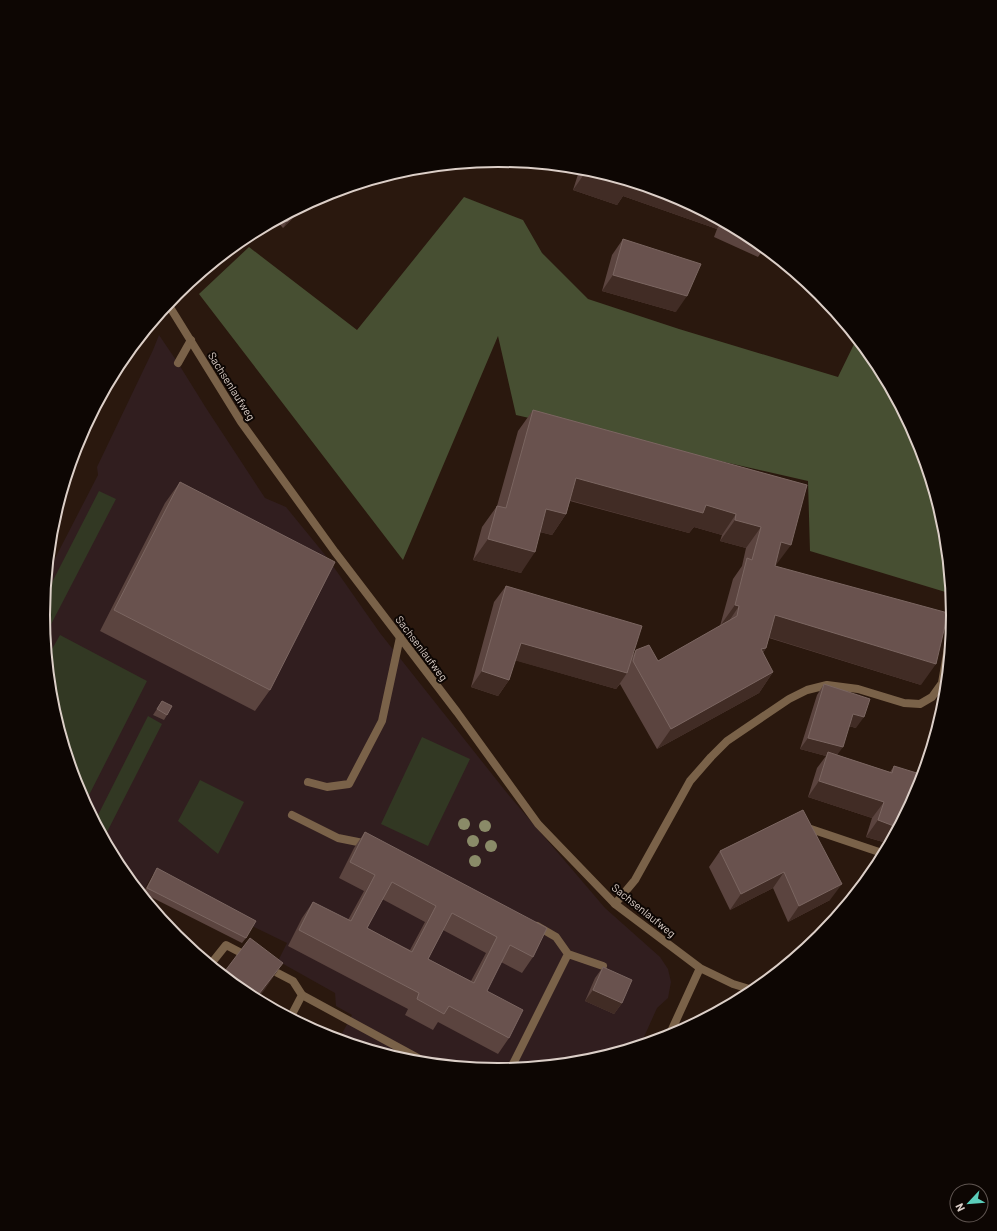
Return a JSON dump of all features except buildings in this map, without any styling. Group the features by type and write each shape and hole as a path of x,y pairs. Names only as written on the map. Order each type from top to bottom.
{"street":[{"name":"Sachsenlaufweg","path":"171,309 241,422 335,552 457,712 538,824 615,904 700,968 733,984 747,988"},
{"path":"178,363 191,340"},
{"path":"308,782 327,787 349,784 382,721 400,637"},
{"path":"615,904 635,880 685,788 698,771 727,742 789,699 807,690 827,685 858,689 904,704 920,704 932,697 941,685"},
{"path":"292,815 338,838 366,843 378,848"},
{"path":"805,827 879,852"},
{"path":"532,923 556,937 568,954 603,966"},
{"path":"213,962 226,945 293,981 302,995 413,1055"},
{"path":"513,1063 568,954"},
{"path":"672,1029 700,968"},
{"path":"292,1014 302,995"}],"shaded area":[{"path":"159,335 265,498 286,507 326,556 380,633 507,793 605,908 660,957 668,969 671,982 668,998 657,1008 643,1040 615,1049 586,1055 528,1063 469,1063 440,1060 382,1049 341,1035 352,1015 336,1006 335,993 278,961 287,943 153,874 144,890 143,889 110,840 96,814 74,760 65,732 54,674 50,616 54,561 98,475 97,467"}],"green space":[{"path":"464,197 523,220 542,253 588,299 679,329 838,377 855,343 887,391 901,417 923,471 932,499 938,528 943,557 946,592 810,551 808,481 516,415 498,336 403,560 199,294 249,247 357,330"},
{"path":"99,491 116,499 50,626 51,584"},
{"path":"60,635 147,681 88,797 65,732 54,674 52,650"},
{"path":"148,716 162,724 106,833 97,816"},
{"path":"422,737 470,759 428,846 381,824"},
{"path":"200,780 244,802 218,854 178,821"}]}
